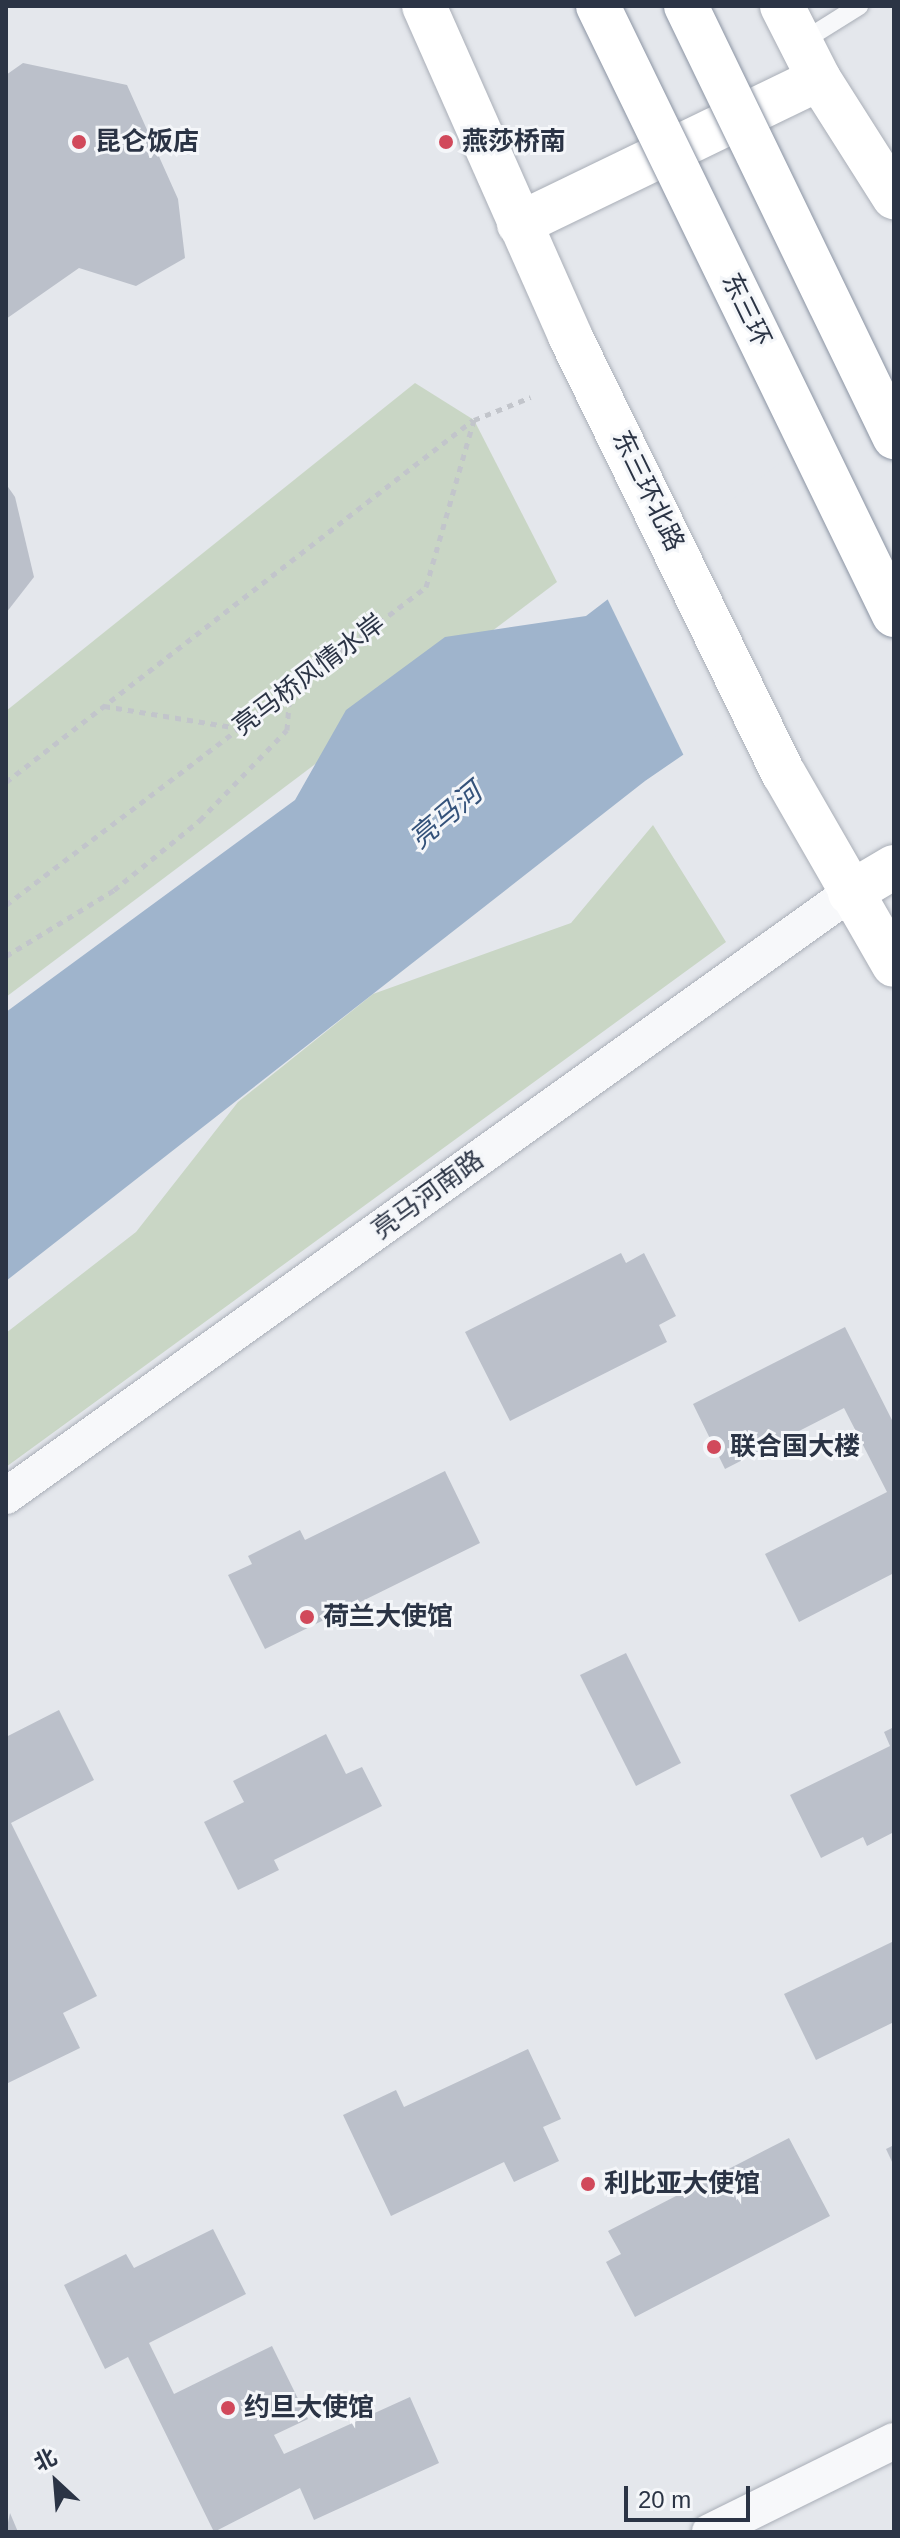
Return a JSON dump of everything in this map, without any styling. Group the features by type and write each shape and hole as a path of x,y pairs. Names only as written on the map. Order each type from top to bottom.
{"main road":[{"name":"东三环北路","path":"424,6 519,224 784,774 894,965"},
{"name":"东三环","path":"598,6 894,615"},
{"path":"686,6 894,437"},
{"path":"519,224 800,43 894,197"},
{"path":"850,893 894,867"}],"street":[{"name":"亮马河南路","path":"6,1496 850,893"},
{"path":"710,2532 894,2441"}],"lane":[{"path":"800,43 859,6"}],"path":[{"path":"6,782 474,420 531,397"},
{"name":"亮马桥风情水岸","path":"6,905 426,587 474,420"},
{"path":"6,956 114,890 200,820 287,730 291,689"},
{"path":"104,706 239,729"}],"green space":[{"path":"415,383 474,420 557,582 6,997 6,711"},
{"path":"653,825 726,942 6,1467 6,1333 136,1232 238,1102 373,994 571,923"}],"water":[{"name":"亮马河","path":"894,380 894,610 645,781 6,1281 6,1012 295,800 346,710 445,637 586,616"}],"pier":[{"path":"894,376 894,614 685,758 606,596"}],"building":[{"name":"昆仑饭店","path":"23,63 127,85 178,199 185,258 136,286 79,268 6,319 6,75"},
{"path":"6,484 15,497 34,577 6,613"},
{"path":"621,1253 626,1263 644,1253 676,1316 659,1325 667,1342 510,1421 465,1332"},
{"path":"845,1327 894,1424 894,1573 799,1622 765,1554 887,1492 844,1408 725,1469 693,1404"},
{"path":"445,1471 480,1543 265,1649 228,1575 252,1564 248,1556 300,1530 305,1540"},
{"path":"626,1653 681,1763 636,1786 580,1675"},
{"path":"59,1710 94,1780 11,1823 97,1996 63,2013 80,2048 6,2084 6,1737"},
{"path":"894,1727 894,1832 867,1846 863,1837 821,1858 790,1795 890,1746 884,1732"},
{"path":"326,1734 346,1774 362,1767 382,1806 274,1860 279,1870 238,1890 204,1822 244,1802 233,1781"},
{"path":"894,1941 894,2022 816,2060 784,1994"},
{"path":"528,2049 561,2119 543,2127 559,2161 514,2182 504,2162 391,2216 343,2115 396,2090 404,2107"},
{"path":"789,2138 830,2216 635,2317 606,2262 621,2254 608,2231"},
{"path":"894,2145 894,2166 886,2149"},
{"path":"213,2229 246,2294 149,2343 174,2394 272,2346 308,2419 274,2435 284,2454 410,2397 439,2463 314,2520 300,2488 214,2532 128,2357 105,2369 64,2285 126,2254 134,2268"},
{"path":"10,2513 18,2532 6,2532"}],"place":[{"name":"昆仑饭店","path":"79,142"},
{"name":"燕莎桥南","path":"446,142"},
{"name":"联合国大楼","path":"714,1447"},
{"name":"荷兰大使馆","path":"307,1617"},
{"name":"利比亚大使馆","path":"588,2184"},
{"name":"约旦大使馆","path":"228,2408"}]}
